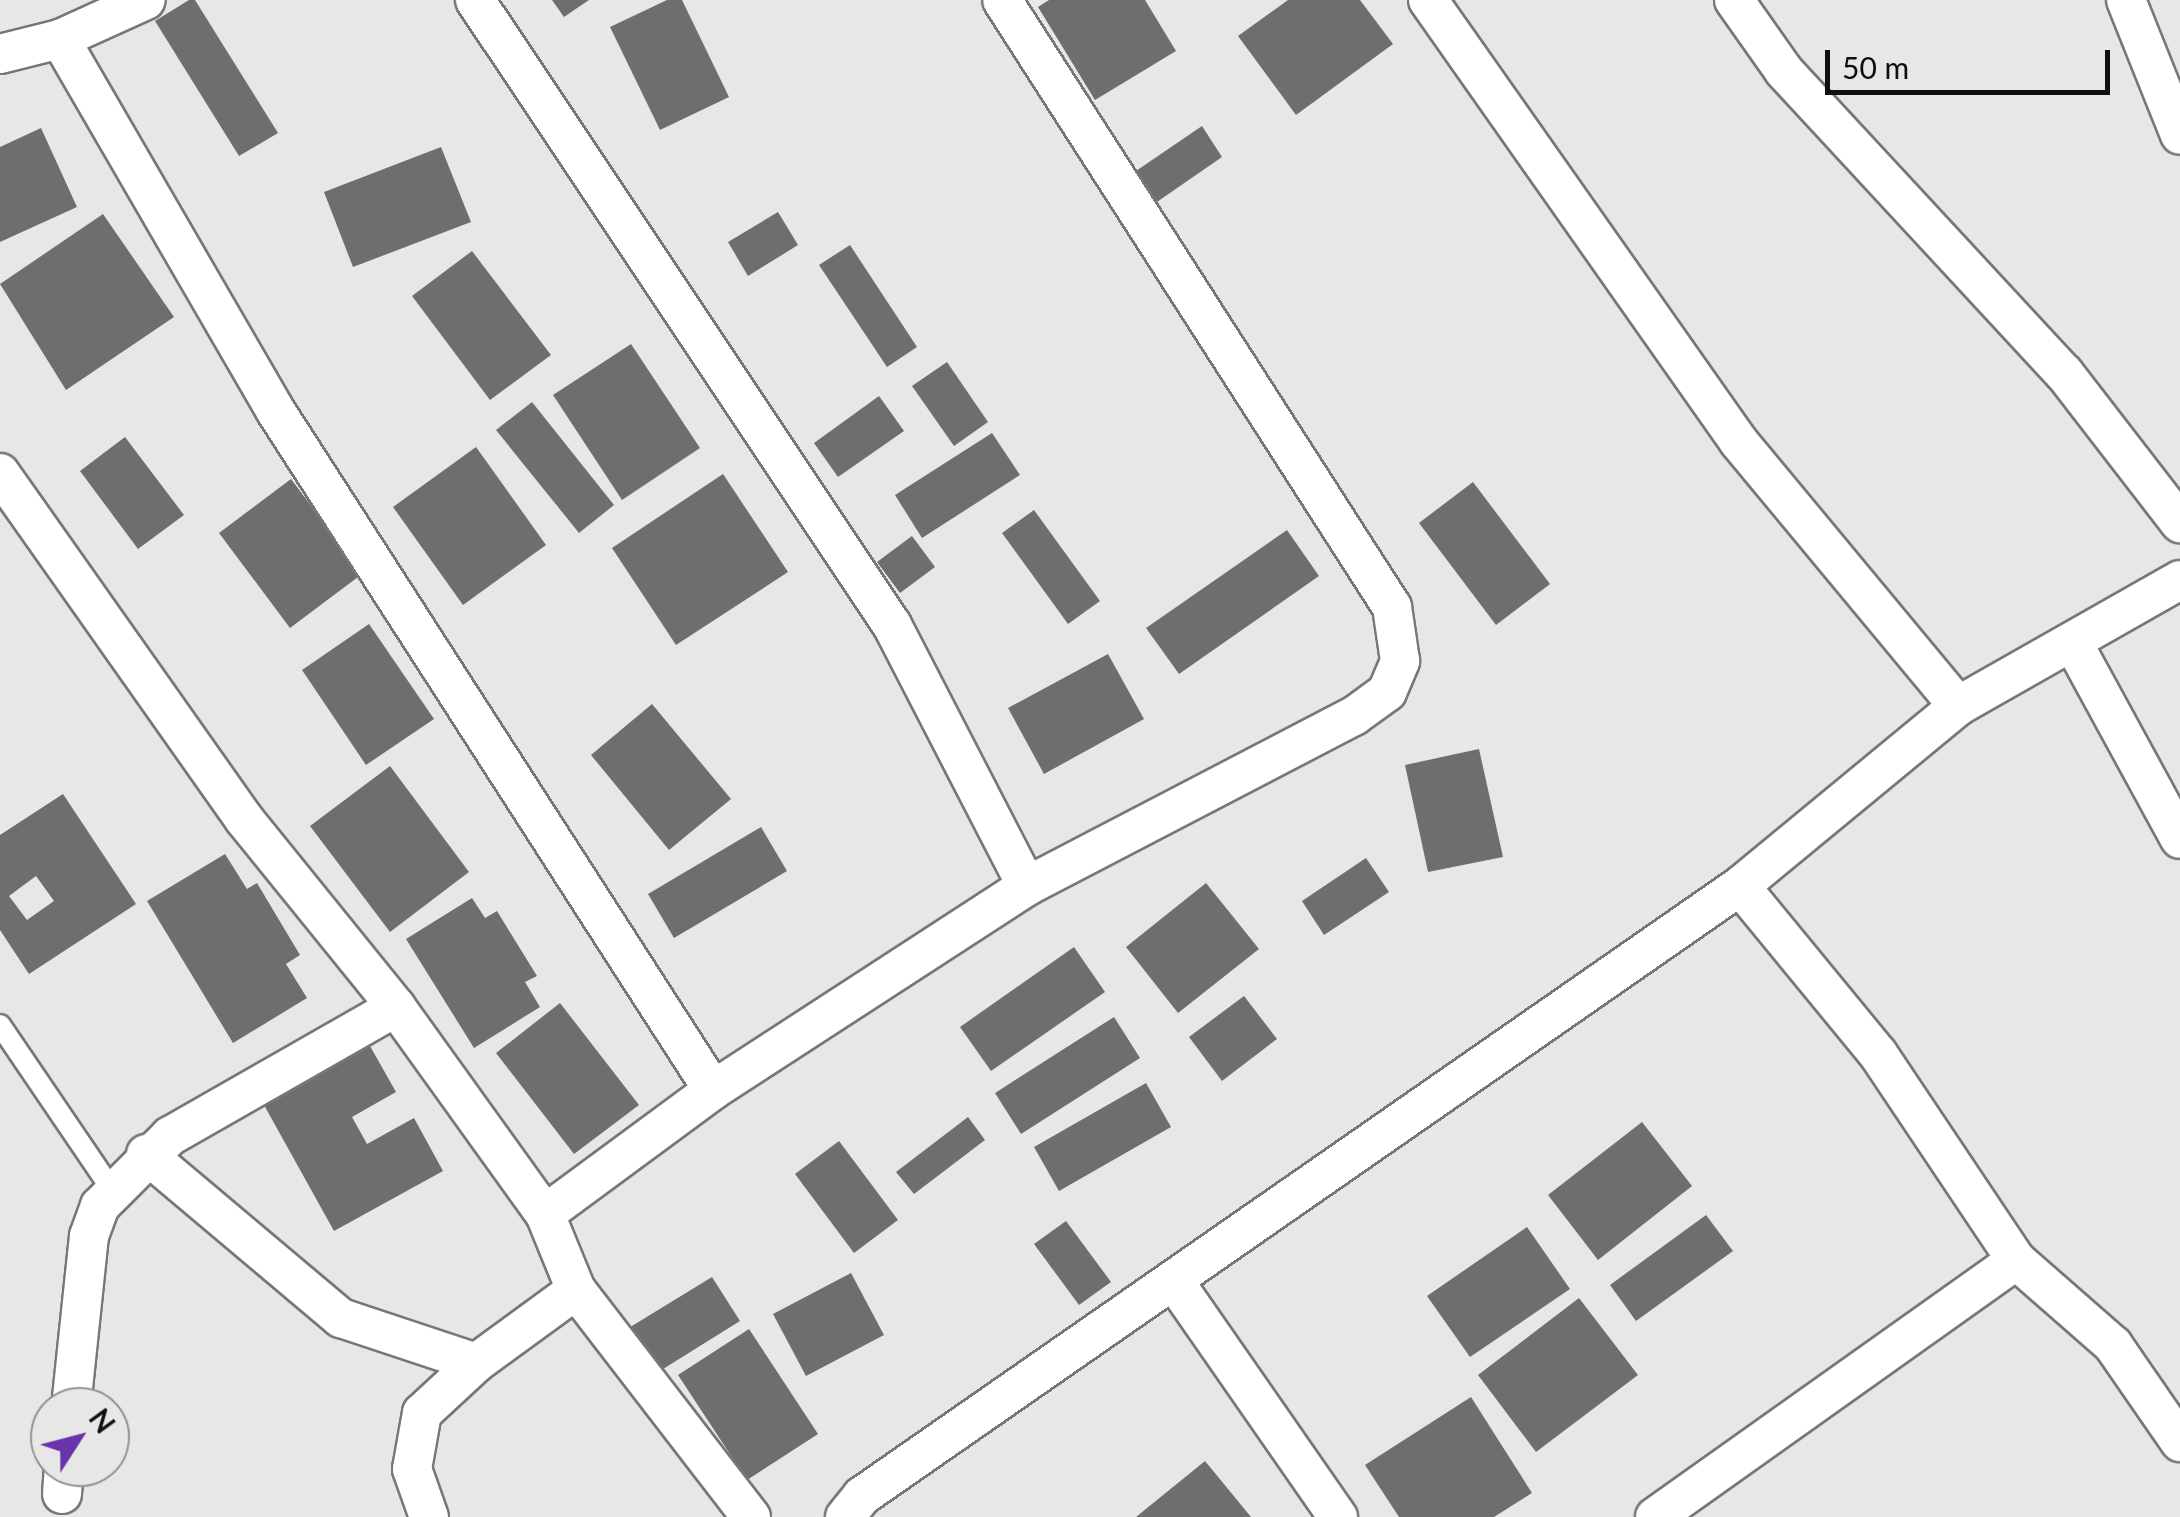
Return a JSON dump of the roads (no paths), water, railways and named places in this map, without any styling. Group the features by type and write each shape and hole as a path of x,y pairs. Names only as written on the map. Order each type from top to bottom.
{"street":[{"path":"0,54 60,38 146,0"},
{"path":"475,0 892,624 1026,886"},
{"path":"545,1214 712,1090 1026,886 1354,716 1387,692 1400,661 1392,607 1002,0"},
{"path":"1428,0 1739,442 1958,706"},
{"path":"1734,0 1784,71 2064,372 2180,523"},
{"path":"2126,0 2180,136"},
{"path":"60,38 276,410 712,1090"},
{"path":"0,474 244,819 396,1008 545,1214 576,1290 751,1517"},
{"path":"864,1510 1176,1284 1740,886 1958,706 2180,580"},
{"path":"2073,643 2180,840"},
{"path":"1740,886 1878,1054 2016,1260 2113,1345 2180,1442"},
{"path":"73,1387 89,1236 113,1191 146,1154 396,1008"},
{"path":"146,1154 341,1318 476,1364"},
{"path":"1655,1517 2016,1260"},
{"path":"1176,1284 1338,1517"},
{"path":"429,1517 412,1469 422,1414 476,1364 576,1290"}],"lane":[{"path":"0,1025 113,1191"}]}
